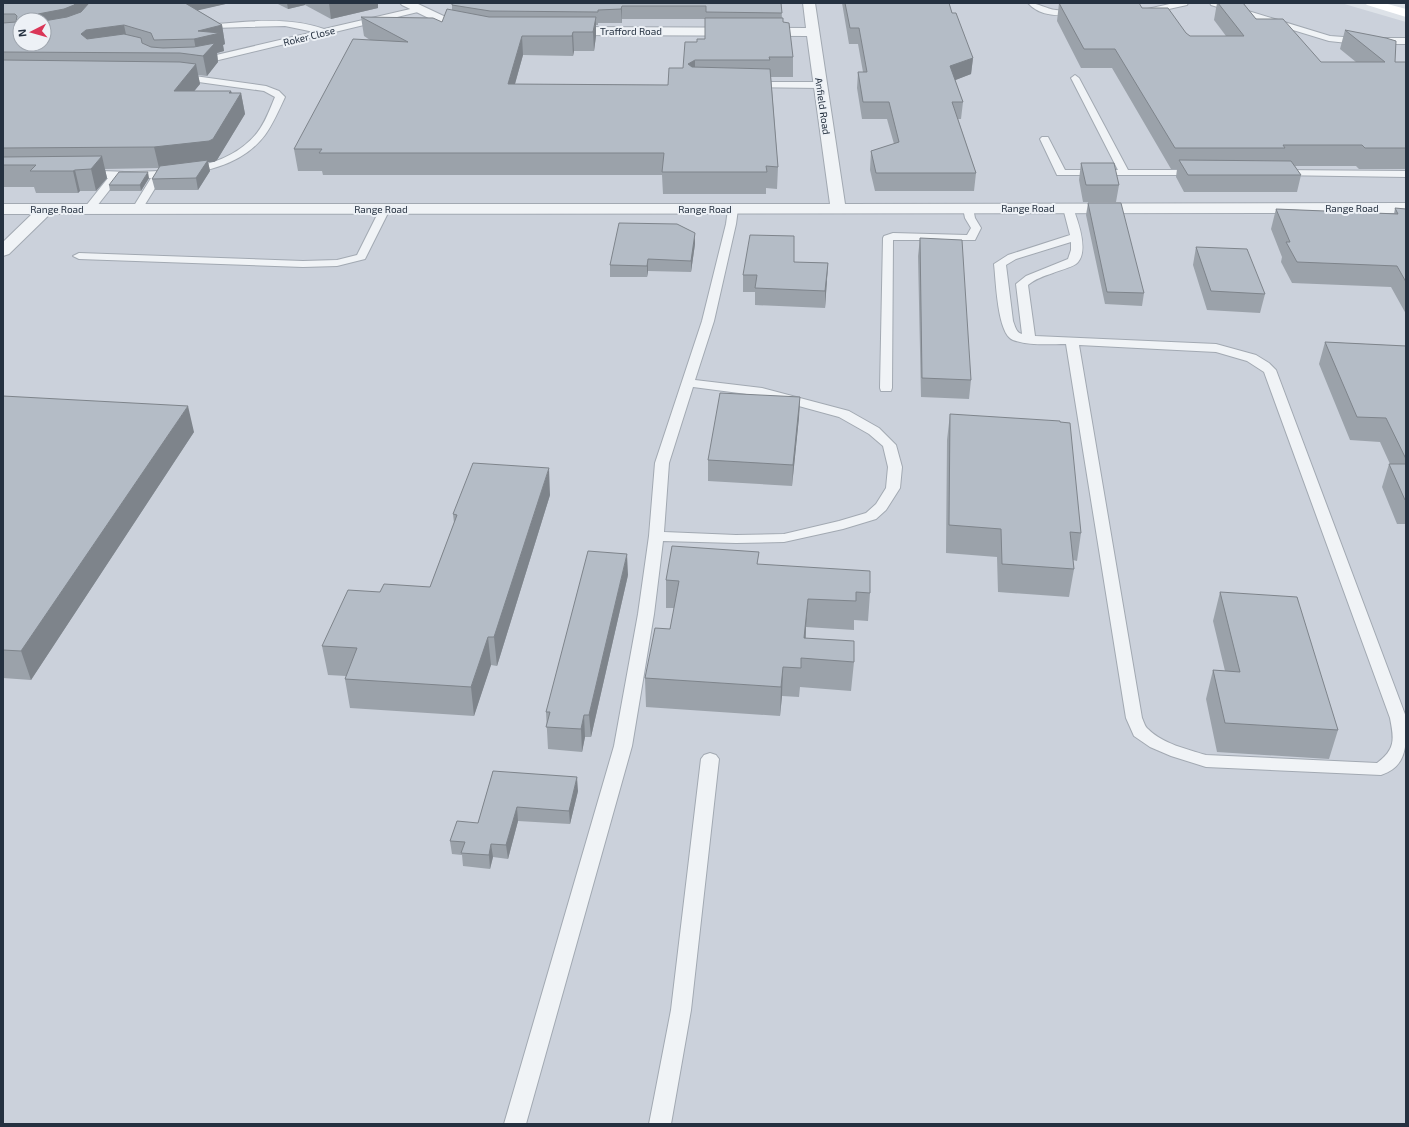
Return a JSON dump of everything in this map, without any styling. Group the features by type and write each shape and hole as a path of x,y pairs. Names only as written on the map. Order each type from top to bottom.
{"street":[{"path":"406,3 447,22 484,29"},
{"name":"Anfield Road","path":"809,3 838,208"},
{"path":"1371,3 1406,13"},
{"name":"Trafford Road","path":"552,31 813,32"},
{"name":"Range Road","path":"3,209 838,208 969,213 1068,208 1406,208"},
{"path":"3,251 46,209"}],"lane":[{"path":"1032,3 1041,10 1058,13 1087,13"},
{"path":"1137,13 1148,12 1184,3"},
{"path":"1214,3 1329,38 1356,42 1406,41"},
{"name":"Roker Close","path":"194,62 419,9"},
{"path":"217,26 293,24 312,27 324,32"},
{"path":"78,175 159,173 217,166 245,150 260,135 280,98 276,93 261,88 172,77"},
{"path":"1075,78 1124,172"},
{"path":"742,85 820,85"},
{"path":"1045,139 1061,172 1210,173"},
{"path":"137,209 159,173"},
{"path":"1265,173 1406,174"},
{"path":"89,209 116,175"},
{"path":"1029,339 1022,284 1030,278 1072,261 1077,254 1076,237 1068,208"},
{"path":"79,256 303,264 337,263 361,257 385,209"},
{"path":"515,1124 623,746 646,614 656,536 662,464 708,321 731,224 733,209"},
{"path":"886,388 888,238 893,236 971,238 964,228 969,213"},
{"path":"1072,342 1134,718 1140,732 1156,743 1177,752 1206,761 1381,769 1390,763 1399,752 1403,737 1398,718 1270,370 1262,362 1234,351 1216,348 1029,339 1016,337 1010,331 1007,321 1000,264 1012,257 1076,237"},
{"path":"656,536 736,539 784,538 843,525 871,516 881,507 893,488 895,467 889,445 874,431 844,414 762,392 688,383"},
{"path":"660,1124 681,1010 710,759"}],"shaded area":[{"path":"3,3 1341,3 1406,22 1406,1124 3,1124"}],"building":[{"path":"3,3 76,3 64,9 48,12 12,12 12,14 3,14"},
{"path":"89,3 185,3 222,25 198,31 220,33 194,39 154,40 151,33 124,25 86,30 81,34 87,39 124,34 141,38 142,43 151,47 163,48 194,47 215,43 203,56 180,53 3,52 3,23 12,22 12,52 52,52 52,20 67,17 81,12"},
{"path":"452,3 781,3 782,13 706,12 706,6 622,6 621,9 598,10 598,12 490,11 452,5"},
{"path":"845,3 949,3 952,13 956,13 973,58 950,66 963,102 952,102 976,173 876,173 871,151 899,142 889,102 863,102 858,72 867,72 859,28 850,28"},
{"path":"1059,3 1139,3 1142,8 1168,8 1186,33 1190,36 1244,36 1218,3 1243,3 1256,19 1283,19 1321,62 1385,62 1345,30 1396,41 1395,62 1406,62 1406,148 1365,148 1362,145 1283,145 1285,148 1175,148 1115,49 1084,49"},
{"path":"447,9 489,17 596,17 593,32 573,32 572,36 522,36 508,84 668,85 669,68 683,68 685,42 697,42 697,39 705,39 705,18 783,18 783,22 789,23 793,57 769,57 770,60 695,60 688,64 692,67 770,69 778,167 766,166 767,172 662,172 664,153 319,153 322,149 294,149 353,39 408,42 361,17 433,18 442,22"},
{"path":"3,60 180,62 196,64 174,91 231,91 229,93 241,93 213,139 209,141 154,147 3,148"},
{"path":"102,156 91,169 73,171 30,171 36,165 3,165 3,157"},
{"path":"208,160 196,178 152,179 160,166"},
{"path":"1179,160 1291,161 1301,175 1188,175"},
{"path":"1081,163 1114,163 1119,185 1086,185"},
{"path":"119,172 148,172 140,185 109,185"},
{"path":"1088,203 1121,203 1144,293 1107,292"},
{"path":"1395,208 1406,209 1406,282 1397,266 1297,262 1286,242 1290,242 1276,209 1398,214"},
{"path":"619,223 677,224 695,233 691,261 648,259 647,266 610,265"},
{"path":"750,235 794,236 794,262 828,263 825,291 755,288 757,275 743,275"},
{"path":"920,238 962,240 971,380 922,378"},
{"path":"1196,247 1247,249 1265,294 1211,291"},
{"path":"1325,342 1406,346 1406,459 1386,418 1357,417"},
{"path":"720,393 800,397 793,465 708,460"},
{"path":"3,396 188,406 21,651 3,650"},
{"path":"950,414 1060,421 1070,423 1081,533 1070,532 1074,569 1002,564 1001,529 949,525"},
{"path":"473,463 549,468 494,637 488,637 471,687 345,679 357,648 322,646 348,590 380,592 384,584 430,587 457,515 453,514"},
{"path":"1389,464 1406,464 1406,500 1405,500"},
{"path":"672,546 759,552 757,564 870,571 870,593 856,592 856,601 808,599 804,638 854,641 854,662 801,658 801,668 783,667 781,687 645,678 655,628 670,629 679,581 666,580"},
{"path":"588,551 627,554 589,715 584,715 581,729 546,727 550,712 546,712"},
{"path":"1220,592 1297,597 1338,730 1225,723 1213,670 1240,672"},
{"path":"493,771 577,777 569,811 517,807 506,845 491,844 489,855 461,853 465,842 450,841 457,821 478,823"}]}
